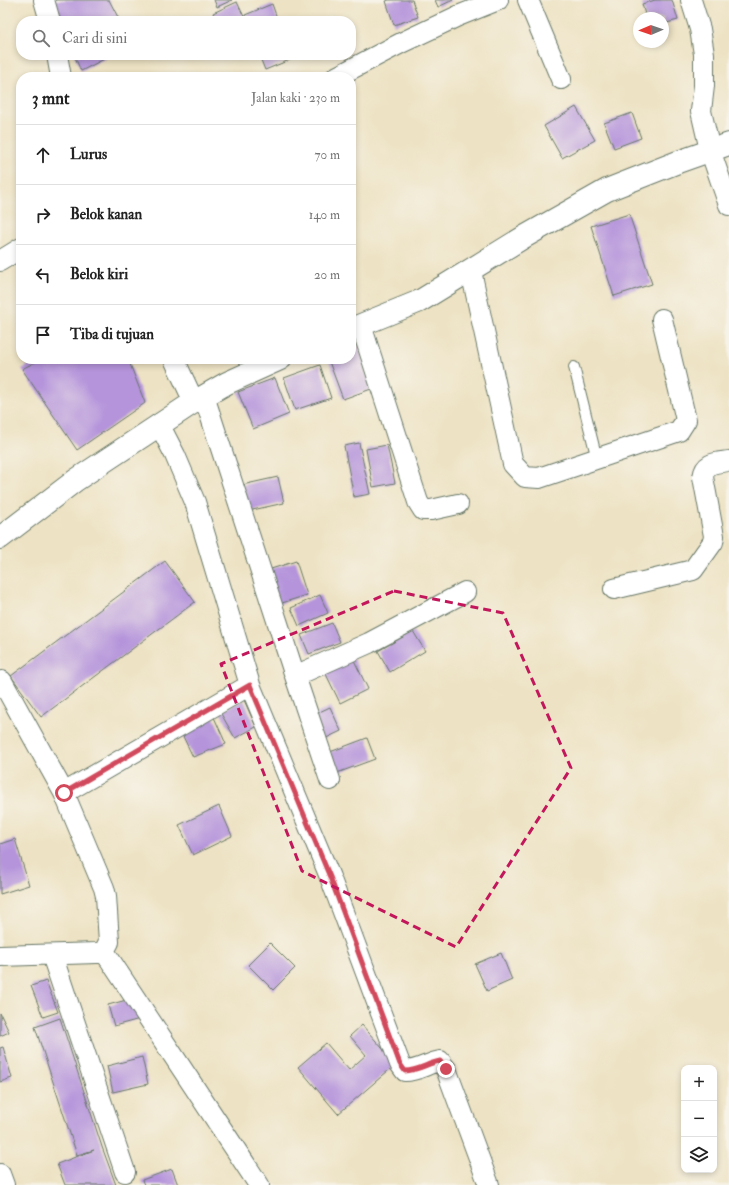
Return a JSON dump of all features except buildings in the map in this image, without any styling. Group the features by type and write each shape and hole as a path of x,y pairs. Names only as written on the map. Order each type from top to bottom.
{"street":[{"path":"44,0 49,16"},
{"path":"346,72 403,42 458,16 498,0"},
{"path":"528,0 561,79"},
{"path":"691,0 700,29 704,54 704,86 701,111 720,147 729,205"},
{"path":"58,60 60,72"},
{"path":"458,504 431,510 423,510 418,502 356,327 420,301 524,237 607,190 720,147"},
{"path":"0,261 16,251"},
{"path":"471,271 513,464 525,477 540,478 679,431 686,420 662,319"},
{"path":"177,364 199,399 330,780"},
{"path":"0,538 76,480 159,424 227,383 269,364"},
{"path":"159,424 175,455 195,502 250,685 330,877 400,1064 405,1071 413,1071 440,1061 446,1069 489,1185"},
{"path":"614,589 693,570 713,542 714,536 703,477 704,470 709,464 729,461"},
{"path":"295,676 369,643 465,592"},
{"path":"2,681 64,793 105,892 109,942 103,954"},
{"path":"64,793 250,685"},
{"path":"0,956 87,953 103,954 108,957 259,1185"},
{"path":"52,955 125,1172"},
{"path":"0,1174 4,1185"}],"lane":[{"path":"574,367 597,459"}],"highlighted area":[{"path":"394,591 503,613 571,768 456,947 302,871 221,664"}],"route":[{"path":"64,793 250,685 330,877 400,1064 405,1071 413,1071 440,1061 446,1069"}]}
